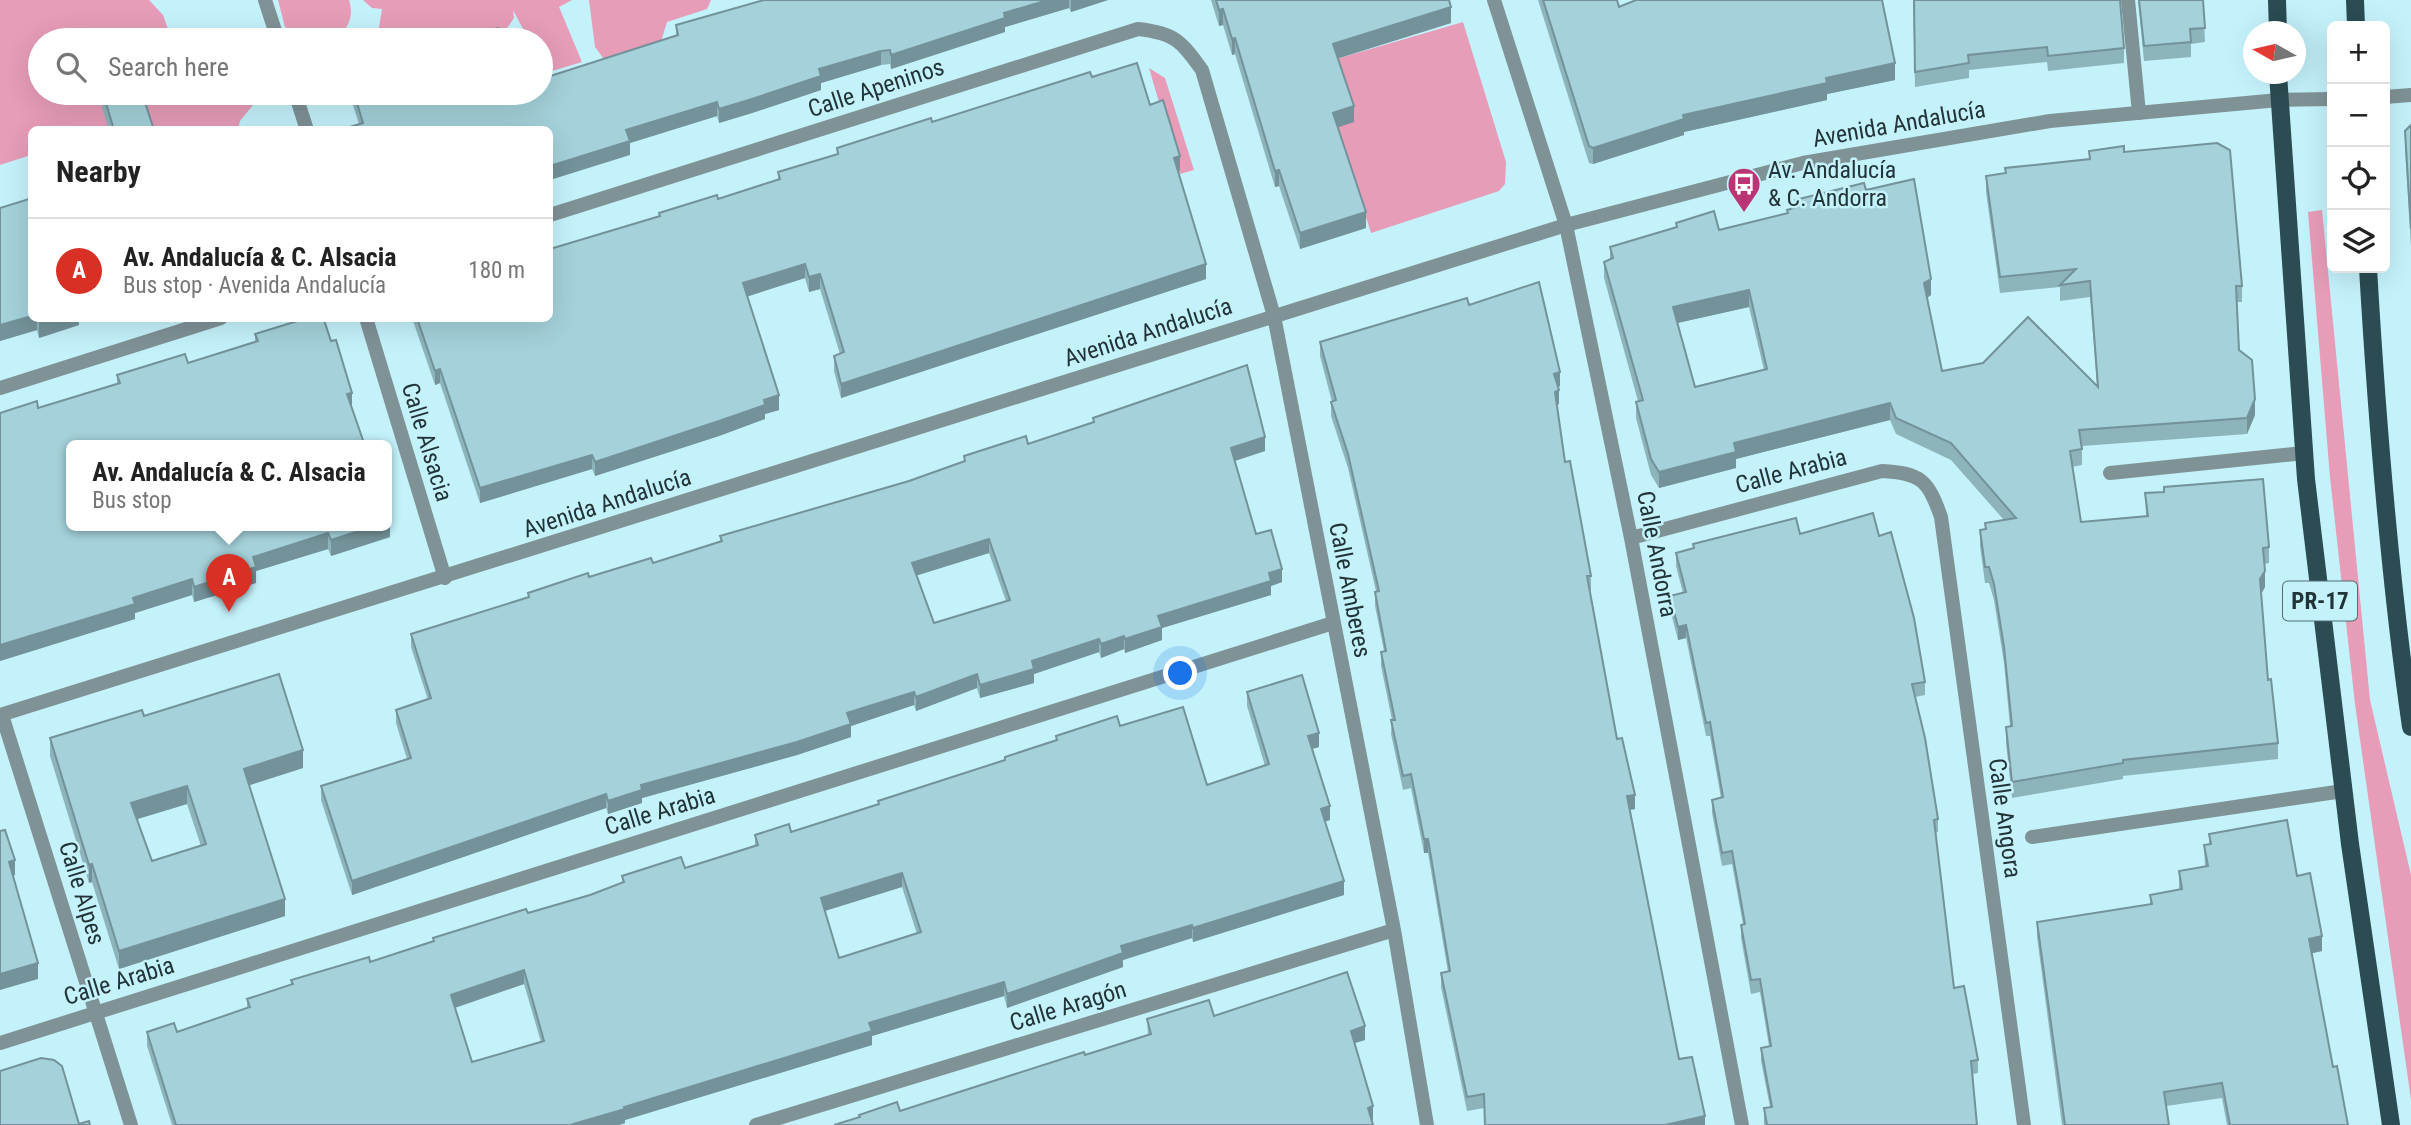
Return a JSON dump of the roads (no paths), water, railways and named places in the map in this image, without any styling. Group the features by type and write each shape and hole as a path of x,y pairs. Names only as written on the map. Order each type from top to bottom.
{"main road":[{"path":"2277,0 2278,21"},
{"path":"2355,0 2356,21"},
{"name":"PR-17","path":"2278,84 2304,453 2343,791 2391,1125"},
{"name":"PR-17","path":"2368,273 2380,458 2394,606 2411,727"}],"street":[{"path":"265,0 274,28"},
{"name":"Calle Andorra","path":"1494,0 1566,225 1631,538 1742,1125"},
{"path":"2128,0 2139,113"},
{"name":"Calle Apeninos","path":"553,214 1138,29 1160,32 1180,41 1202,70"},
{"name":"Calle Amberes","path":"1202,70 1273,316 1394,930 1427,1125"},
{"path":"2390,97 2411,95"},
{"name":"Avenida Andalucía","path":"1,713 445,578 1566,225 1803,163 2050,121 2279,100 2327,99"},
{"path":"299,105 306,126"},
{"path":"0,388 208,322"},
{"name":"Calle Alsacia","path":"367,322 445,578"},
{"path":"2110,473 2304,453"},
{"name":"Calle Arabia","path":"1631,538 1882,471 1912,472 1933,492 1941,517"},
{"name":"Calle Angora","path":"1941,517 2024,1125"},
{"name":"Calle Arabia","path":"0,1043 1333,623"},
{"name":"Calle Alpes","path":"1,713 131,1125"},
{"path":"2032,837 2343,791"},
{"name":"Calle Aragón","path":"756,1125 1394,930"}],"place":[{"name":"Av. Andalucía & C. Andorra","path":"1744,214"},
{"name":"Av. Andalucía & C. Alsacia","path":"229,612"}]}
